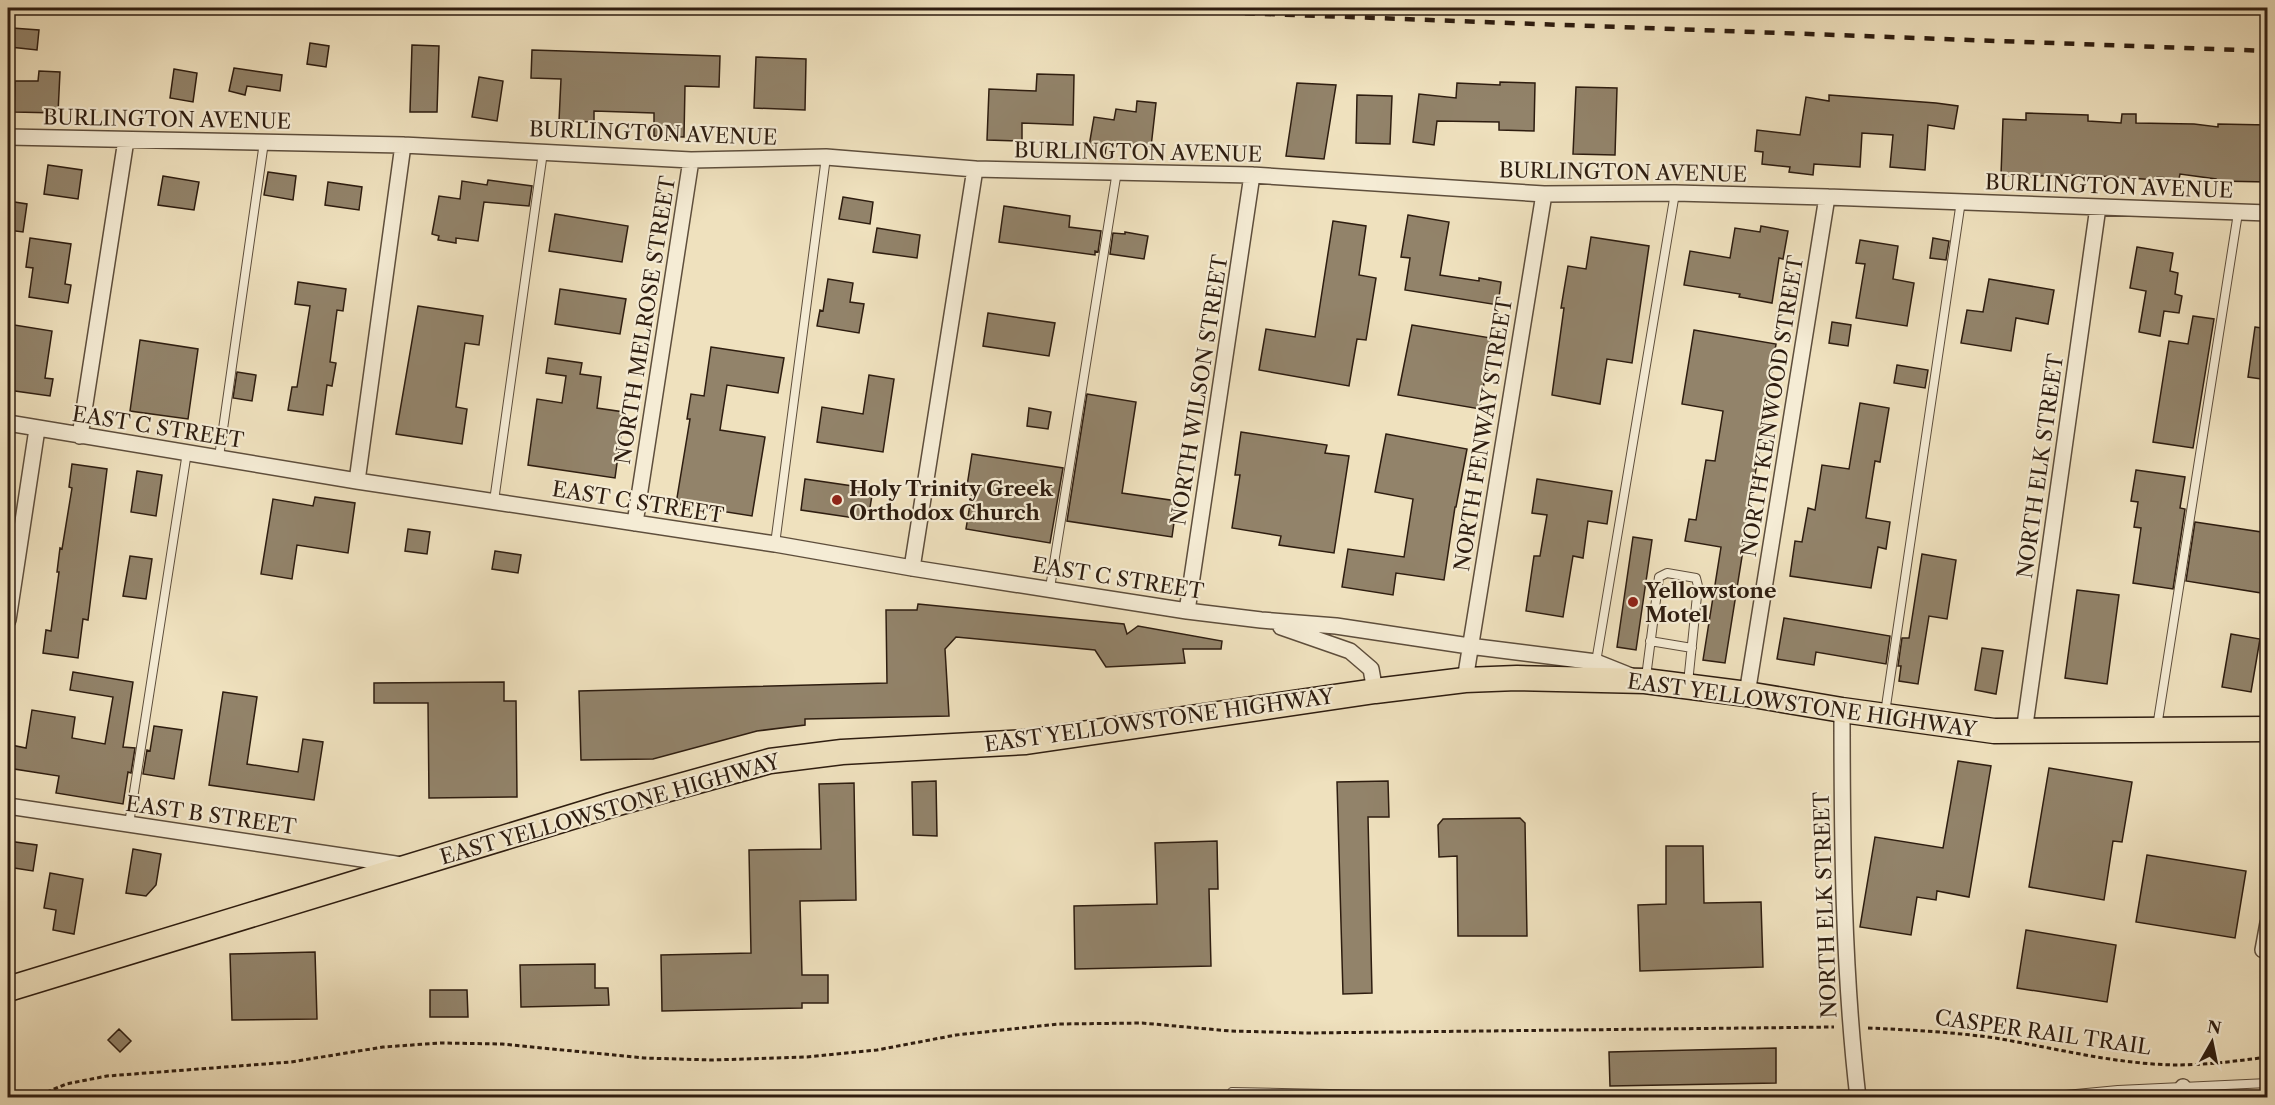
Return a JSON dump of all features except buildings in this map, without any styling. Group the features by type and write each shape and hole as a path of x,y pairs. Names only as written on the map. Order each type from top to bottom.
{"main road":[{"name":"EAST YELLOWSTONE HIGHWAY","path":"8,988 611,805 770,761 842,752 1026,742 1465,680 1517,678 1645,681 1747,694 1964,728 2024,732 2268,729"}],"street":[{"name":"BURLINGTON AVENUE","path":"8,137 403,145 691,160 826,157 975,169 1252,175 1544,194 1675,193 1827,196 2268,213"},
{"path":"80,436 126,140"},
{"path":"357,481 403,145"},
{"name":"NORTH MELROSE STREET","path":"635,523 691,160"},
{"path":"912,568 975,169"},
{"name":"NORTH WILSON STREET","path":"1187,611 1252,175"},
{"name":"NORTH FENWAY STREET","path":"1465,680 1544,194"},
{"name":"NORTH KENWOOD STREET","path":"1747,694 1827,196"},
{"name":"NORTH ELK STREET","path":"2024,732 2098,207"},
{"name":"EAST C STREET","path":"8,423 357,481 775,544 1187,611 1336,626 1596,662 1645,681"},
{"path":"8,620 37,429"},
{"name":"EAST C STREET","path":"1262,620 1350,651 1371,669 1375,691"},
{"name":"NORTH ELK STREET","path":"1842,710 1842,878 1849,1027 1857,1098"},
{"name":"EAST B STREET","path":"8,806 409,866"},
{"path":"2263,950 2268,923"}],"lane":[{"path":"219,457 264,142"},
{"path":"494,501 543,152"},
{"path":"775,544 826,157"},
{"path":"1050,588 1117,171"},
{"path":"1596,662 1675,193"},
{"path":"1885,716 1960,201"},
{"path":"2156,730 2238,213"},
{"path":"129,824 187,452"},
{"path":"1645,681 1659,577 1667,573 1696,578 1698,586 1688,687"},
{"path":"1650,641 1692,648"},
{"path":"2034,1098 2182,1092 2268,1083"},
{"path":"1232,1098 1232,1092 1520,1098"}],"path":[{"name":"CASPER RAIL TRAIL","path":"33,1098 66,1084 108,1076 291,1062 383,1047 441,1043 502,1044 644,1058 807,1057 877,1050 956,1035 1058,1024 1142,1023 1230,1031 1343,1034 1849,1027 1942,1031 1997,1039 2092,1058 2155,1064 2209,1065 2268,1057"}],"railway":[{"path":"1105,8 2268,51"}],"place":[{"name":"Holy Trinity Greek Orthodox Church","path":"837,500"},
{"name":"Yellowstone Motel","path":"1633,602"}]}
